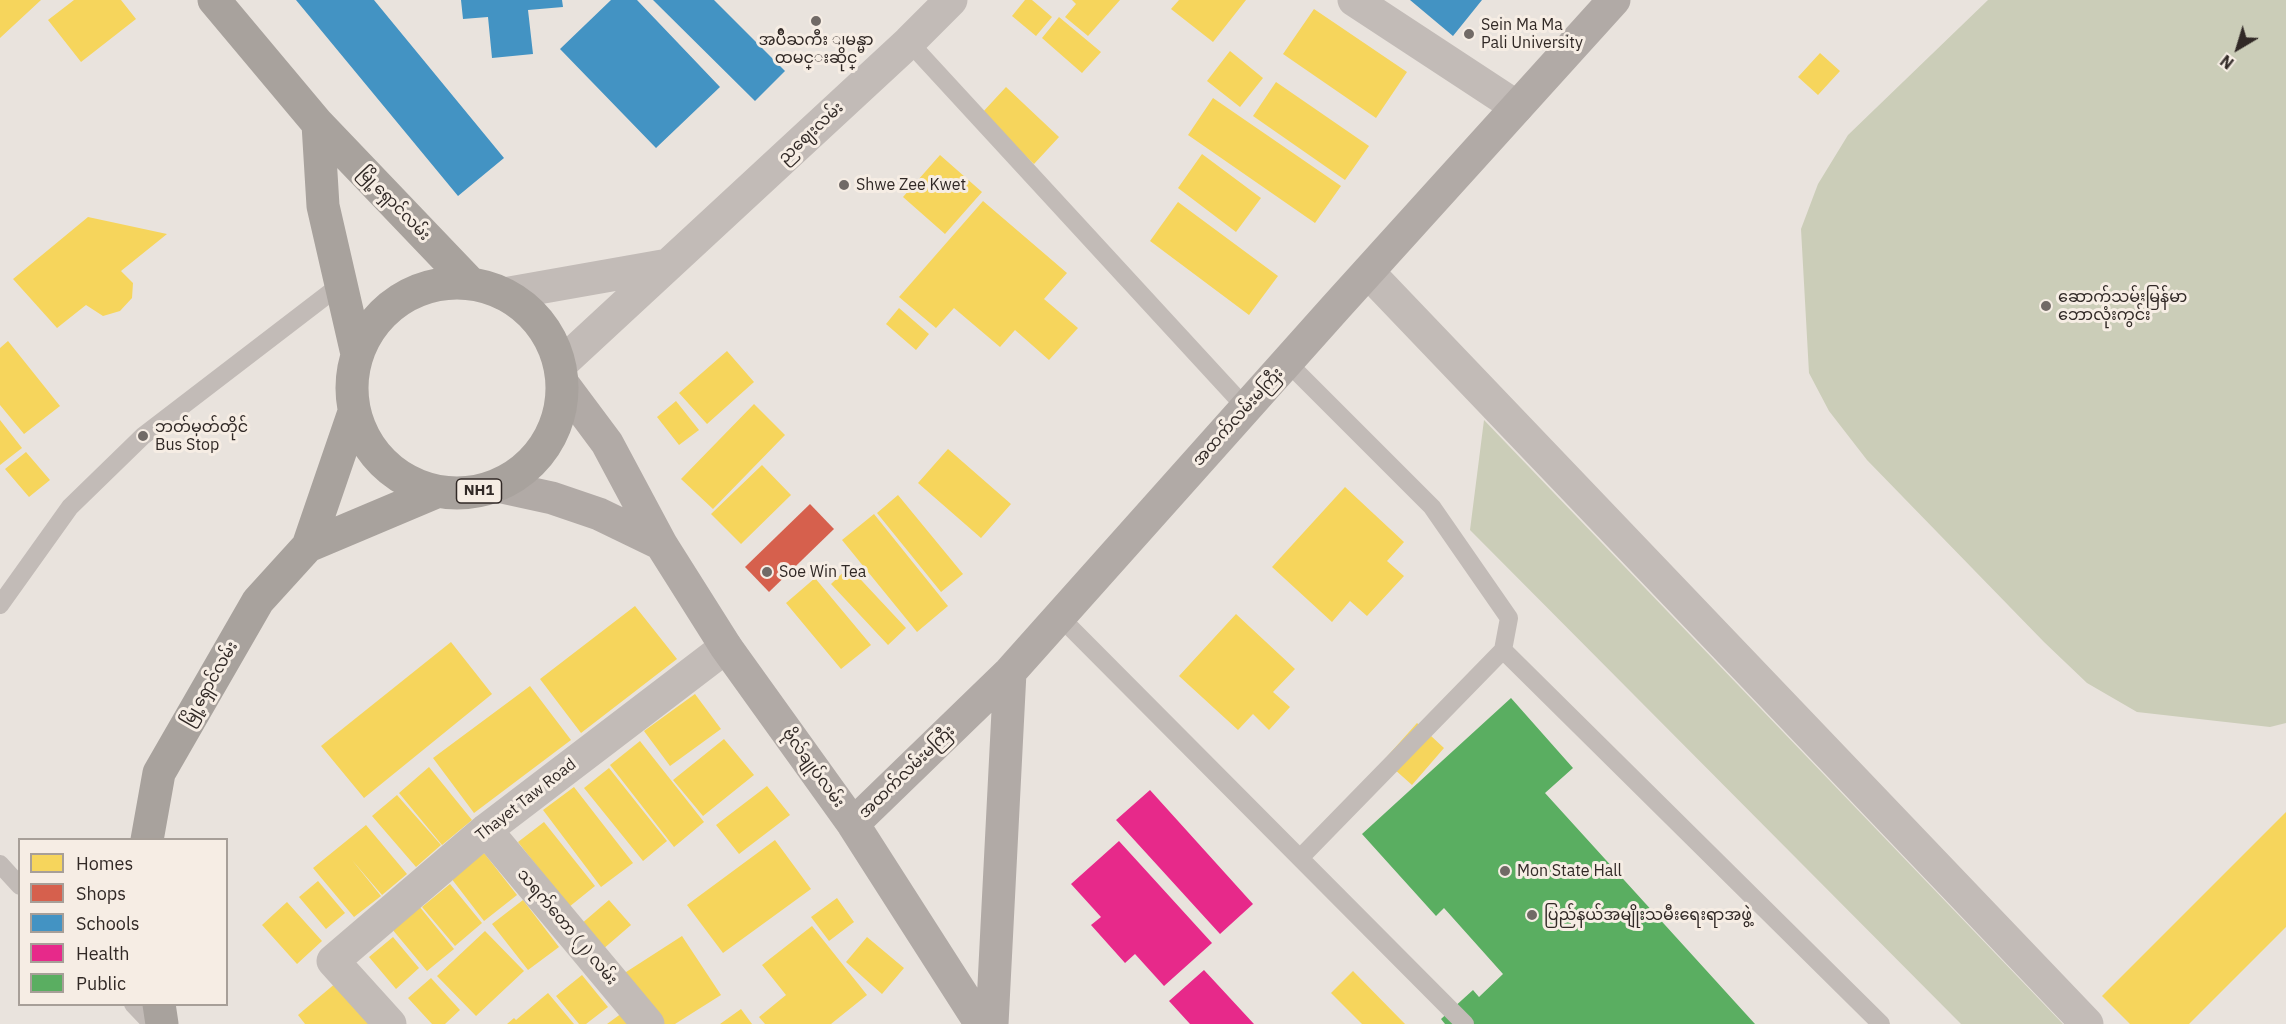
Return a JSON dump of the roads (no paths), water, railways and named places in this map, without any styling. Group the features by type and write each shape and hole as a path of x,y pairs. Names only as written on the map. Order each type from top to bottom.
{"highway":[{"name":"မြို့ရှောင်လမ်း","path":"214,0 318,124 471,284"},
{"name":"NH1","path":"318,124 323,206 357,354"},
{"name":"NH1","path":"471,284 504,294 530,312 549,336 562,374 559,417 546,446 525,470 497,486 467,493 436,492 408,482 384,464 365,440 354,412 351,383 357,354 374,322 401,298 435,285 471,284"},
{"name":"မြို့ရှောင်လမ်း","path":"147,838 159,773 258,601 308,546 354,412"},
{"name":"မြို့ရှောင်လမ်း","path":"308,546 436,492"},
{"path":"159,1006 162,1024"}],"main road":[{"name":"အထက်လမ်းမကြီး","path":"853,824 1010,672 1614,0"},
{"name":"ဗိုလ်ချုပ်လမ်း","path":"562,374 607,443 661,544 726,647 853,824 981,1024"},
{"path":"497,486 552,498 599,514 661,544"},
{"path":"992,1024 1010,672"}],"street":[{"name":"ညဈေးလမ်း","path":"562,374 668,265 909,42 951,0"},
{"path":"1354,0 1518,107"},
{"path":"504,294 668,265"},
{"path":"1368,272 2087,1024"},
{"name":"Thayet Taw Road","path":"390,1024 333,961 486,830 726,647"},
{"name":"သရက်တော (၂) လမ်း","path":"486,830 648,1024"}],"lane":[{"path":"909,42 1246,408"},
{"path":"0,605 70,507 143,436 340,285"},
{"path":"1287,362 1432,507 1509,618 1503,650 1300,858"},
{"path":"1060,617 1465,1024"},
{"path":"1503,650 1881,1024"},
{"path":"0,864 18,884"},
{"path":"134,1006 152,1024"}],"place":[{"name":"အပ်ိဳႀကီး ျမန္မာ ထမင္းဆိုင္","path":"816,21"},
{"name":"Sein Ma Ma Pali University","path":"1469,34"},
{"name":"Shwe Zee Kwet","path":"844,185"},
{"name":"ဆောက်သမ်းမြန်မာ ဘောလုံးကွင်း","path":"2046,306"},
{"name":"ဘတ်မှတ်တိုင် Bus Stop","path":"143,436"},
{"name":"Soe Win Tea","path":"767,572"},
{"name":"Mon State Hall","path":"1505,871"},
{"name":"ပြည်နယ်အမျိုးသမီးရေးရာအဖွဲ့","path":"1532,915"}]}
